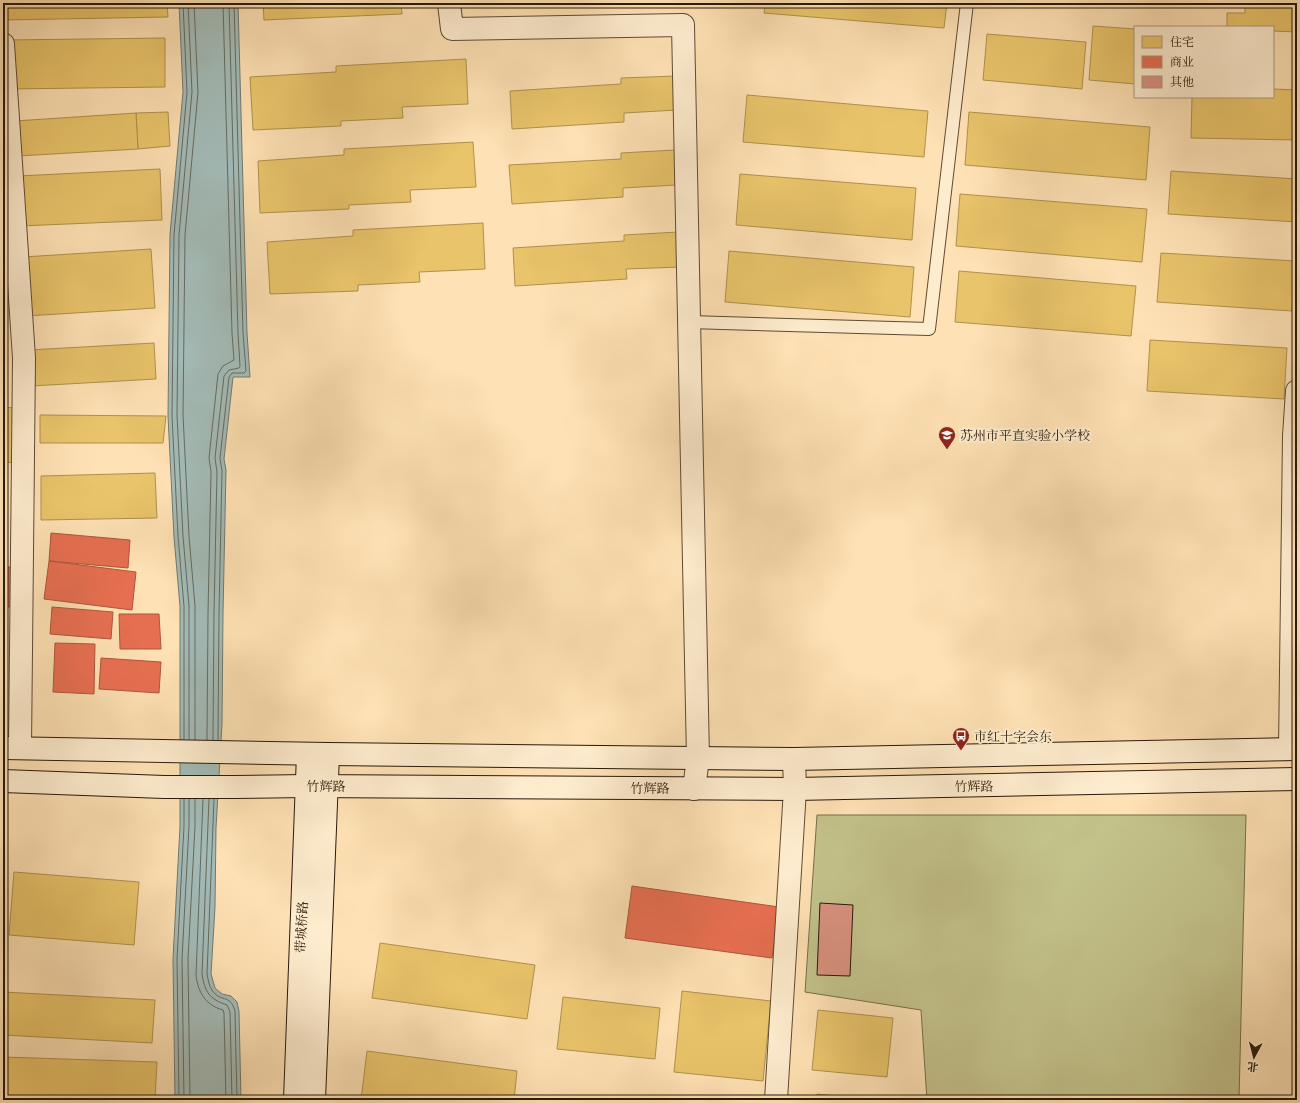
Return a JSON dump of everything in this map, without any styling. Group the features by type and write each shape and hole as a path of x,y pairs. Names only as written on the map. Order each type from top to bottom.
{"main road":[{"path":"449,3 452,29 683,25 698,758 694,788"},
{"path":"3,44 24,358 12,748 229,753 794,759 1293,749 1294,436 1297,391"},
{"name":"带城桥路","path":"314,1100 318,754"},
{"path":"776,1100 795,789 794,759"},
{"name":"竹辉路","path":"3,781 234,788 317,786 795,789 1297,780"},
{"name":"带城桥路","path":"294,1100 317,786"}],"lane":[{"path":"689,322 929,329 967,3"}],"shaded area":[{"path":"817,815 1246,815 1239,1100 927,1100 921,1010 805,992"}],"water":[{"path":"179,3 238,3 247,333 250,377 233,377 224,459 226,470 222,724 216,828 215,907 211,974 215,988 222,994 231,996 237,1002 239,1011 241,1100 175,1100 173,959 180,826 180,606 174,537 168,416 170,234 183,92"}],"building: 住宅":[{"path":"3,3 167,3 168,17 3,20"},
{"path":"263,3 401,3 402,14 264,20"},
{"path":"765,3 947,3 944,28 764,13"},
{"path":"1066,3 1098,3 1098,6"},
{"path":"1245,3 1297,3 1297,32 1274,31 1274,26 1227,26 1227,13 1245,13"},
{"path":"1093,26 1134,29 1134,84 1089,80"},
{"path":"987,34 1086,42 1082,89 983,80"},
{"path":"165,38 165,87 7,89 7,40"},
{"path":"466,59 468,104 402,107 403,118 341,121 341,126 253,130 250,77 336,72 336,66"},
{"path":"676,76 677,110 624,113 624,122 512,129 510,91 621,84 621,78"},
{"path":"1274,89 1297,90 1297,140 1191,138 1192,98 1274,98"},
{"path":"747,95 928,111 924,157 743,142"},
{"path":"168,112 170,146 138,149 136,113"},
{"path":"969,112 1150,127 1146,180 965,165"},
{"path":"136,113 138,149 18,156 15,121"},
{"path":"473,142 476,187 410,190 411,202 349,205 349,209 260,213 258,161 344,155 344,149"},
{"path":"675,150 676,185 623,188 623,197 512,204 509,165 621,159 621,153"},
{"path":"160,169 162,220 20,226 18,176"},
{"path":"1171,171 1297,179 1297,222 1168,214"},
{"path":"740,174 916,188 912,240 736,225"},
{"path":"960,194 1147,209 1142,262 956,246"},
{"path":"483,223 485,269 419,272 420,282 358,285 358,291 270,294 267,242 353,236 353,230"},
{"path":"678,232 680,267 626,269 627,279 515,286 513,248 624,241 624,235"},
{"path":"151,249 155,308 26,316 23,257"},
{"path":"729,251 914,267 910,317 725,302"},
{"path":"1161,253 1295,261 1292,311 1157,302"},
{"path":"959,271 1136,286 1131,336 955,322"},
{"path":"3,309 4,348 3,348"},
{"path":"1150,340 1287,348 1284,399 1147,391"},
{"path":"154,343 156,379 31,386 29,350"},
{"path":"3,407 25,409 19,463 3,462"},
{"path":"40,415 166,416 163,443 40,443"},
{"path":"155,473 157,518 41,520 41,476"},
{"path":"14,872 139,882 134,945 9,935"},
{"path":"380,943 535,965 527,1019 372,998"},
{"path":"682,991 771,1001 763,1081 674,1072"},
{"path":"3,992 155,1000 152,1043 3,1035"},
{"path":"563,997 660,1008 655,1059 557,1049"},
{"path":"818,1010 893,1018 887,1077 812,1070"},
{"path":"367,1051 517,1071 514,1100 361,1100"},
{"path":"3,1057 157,1062 155,1100 3,1097"},
{"path":"817,1094 879,1100 816,1100"},
{"path":"574,1096 638,1100 574,1100"}],"building: 商业":[{"path":"51,533 130,540 128,568 49,561"},
{"path":"49,561 136,572 132,610 44,599"},
{"path":"3,567 18,567 18,607 3,607"},
{"path":"52,607 113,612 111,639 50,634"},
{"path":"119,614 159,614 161,649 120,649"},
{"path":"55,643 95,644 94,694 53,692"},
{"path":"101,658 161,662 159,693 99,689"},
{"path":"632,886 779,907 772,958 625,938"}],"building: 其他":[{"path":"820,903 853,905 850,976 817,975"}],"place":[{"name":"苏州市平直实验小学校","path":"947,450"},
{"name":"市红十字会东","path":"961,751"}]}
